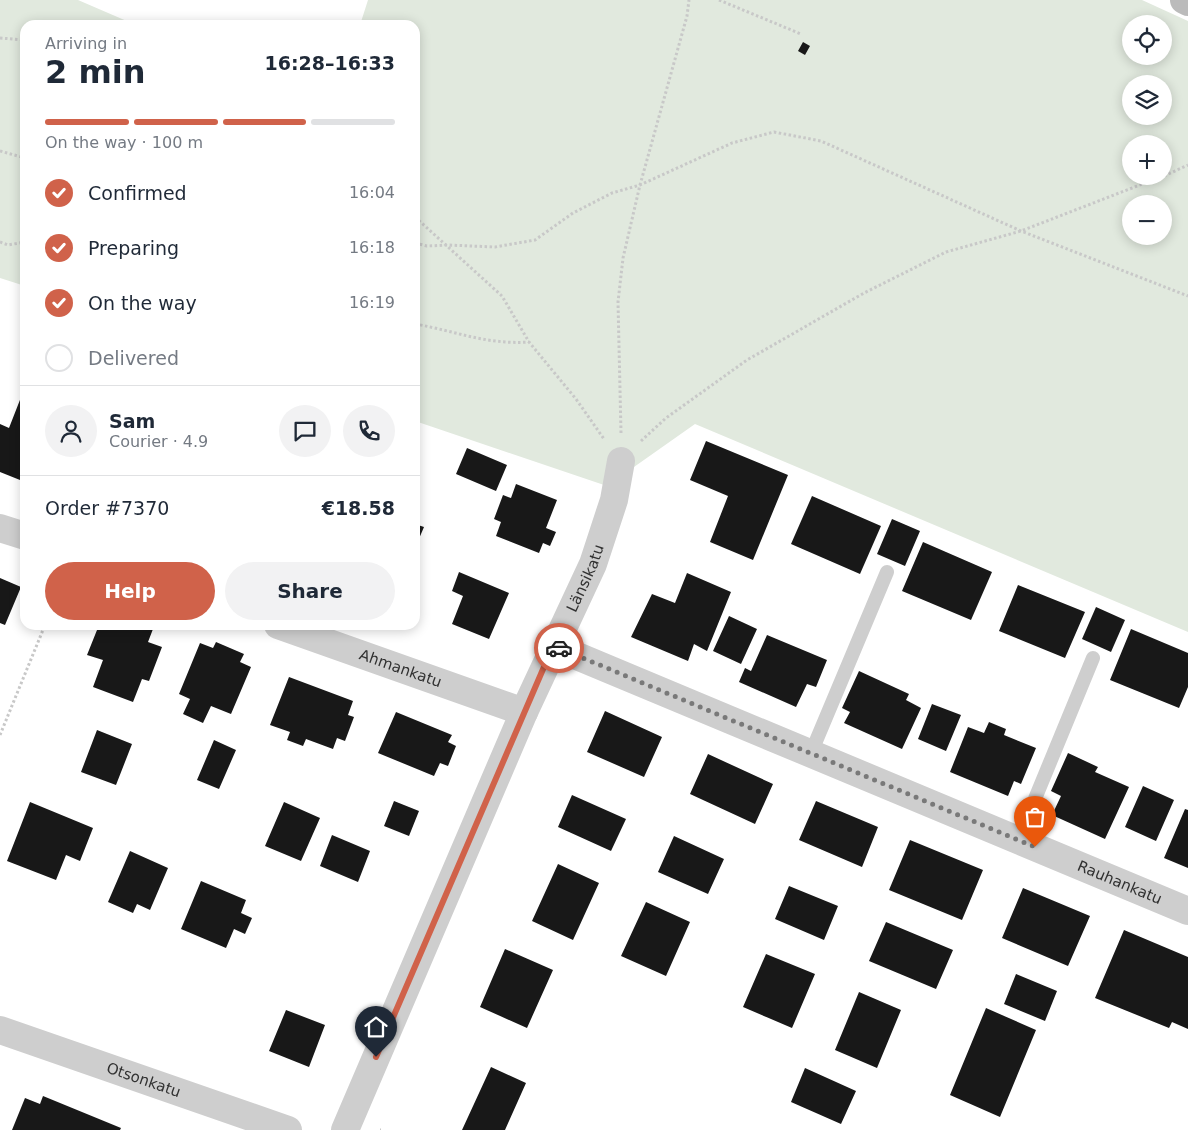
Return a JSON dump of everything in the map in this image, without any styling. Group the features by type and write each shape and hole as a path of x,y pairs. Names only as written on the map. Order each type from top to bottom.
{"street":[{"path":"1184,0 1188,2"},
{"name":"Länsikatu","path":"345,1130 524,712 599,547 614,500 621,461"},
{"path":"0,528 20,534"},
{"name":"Ahmankatu","path":"292,630 524,712"},
{"name":"Rauhankatu","path":"553,646 1188,911"},
{"name":"Otsonkatu","path":"0,1030 288,1130"}],"lane":[{"path":"811,753 887,572"},
{"path":"1018,840 1093,658"}],"path":[{"path":"621,461 618,302 623,258 640,184 687,16 689,0"},
{"path":"719,0 801,34"},
{"path":"0,38 20,40"},
{"path":"420,244 495,247 535,240 573,213 612,193 640,184 732,143 774,132 821,141 1022,231 1188,296"},
{"path":"0,151 20,157"},
{"path":"1172,172 1188,165"},
{"path":"621,461 666,418 706,388 747,360 864,293 946,252 1022,231 1140,185"},
{"path":"420,221 502,296 529,342 576,399 621,461"},
{"path":"0,242 8,245 20,243"},
{"path":"420,325 440,328 470,338 510,344 529,342"},
{"path":"0,735 43,630"}],"shaded area":[{"path":"0,0 78,0 124,20 20,20 20,284 0,278"},
{"path":"368,0 1142,0 1188,21 1188,632 695,424 607,486 420,423 420,20 362,20"}],"building":[{"path":"803,42 810,46 805,55 798,51"},
{"path":"20,400 20,480 0,472 0,424 9,428"},
{"path":"706,441 788,475 753,560 710,542 728,496 690,480"},
{"path":"467,448 507,465 496,491 456,474"},
{"path":"516,484 557,500 546,528 556,532 550,546 543,543 539,553 496,536 501,522 494,519 503,495 511,498"},
{"path":"812,496 881,526 860,574 791,544"},
{"path":"892,519 920,531 905,566 877,554"},
{"path":"420,526 424,527 420,536"},
{"path":"923,542 992,572 971,620 902,591"},
{"path":"459,572 509,593 489,639 452,624 463,596 452,591"},
{"path":"687,573 731,592 707,651 694,644 688,661 631,637 652,594 675,603"},
{"path":"0,578 20,587 20,589 5,625 0,623"},
{"path":"1018,585 1085,612 1065,658 999,631"},
{"path":"1096,607 1125,620 1111,652 1082,639"},
{"path":"729,616 757,629 741,664 713,651"},
{"path":"1131,629 1188,653 1188,687 1179,708 1110,680"},
{"path":"97,630 153,630 148,642 162,647 149,681 142,679 133,702 93,687 103,660 87,655"},
{"path":"767,635 827,660 816,687 807,684 796,707 739,682 745,668 751,671"},
{"path":"216,642 244,654 240,662 251,667 231,714 211,706 203,723 183,714 190,699 179,694 200,643 213,648"},
{"path":"859,671 909,694 906,700 921,708 902,749 844,723 850,712 842,708"},
{"path":"289,677 353,701 348,715 354,717 345,741 337,738 333,749 306,739 303,746 287,740 290,732 270,725"},
{"path":"932,704 961,715 946,751 918,739"},
{"path":"605,711 662,737 644,777 587,752"},
{"path":"396,712 452,735 448,742 456,746 448,766 440,763 434,776 378,753"},
{"path":"989,722 1006,729 1004,735 1036,748 1021,784 1014,781 1008,796 950,772 968,727 984,733"},
{"path":"97,730 132,744 116,785 81,772"},
{"path":"214,740 236,750 219,789 197,780"},
{"path":"1068,753 1098,767 1095,772 1129,787 1105,839 1052,815 1061,796 1051,791"},
{"path":"708,754 773,784 755,824 690,794"},
{"path":"1143,786 1174,800 1156,841 1125,827"},
{"path":"572,795 626,819 611,851 558,827"},
{"path":"394,801 419,811 409,836 384,826"},
{"path":"816,801 878,827 862,867 799,840"},
{"path":"30,802 93,828 80,861 66,855 56,880 7,861"},
{"path":"284,802 320,818 301,861 265,846"},
{"path":"1185,809 1188,810 1188,868 1164,858"},
{"path":"332,835 370,851 358,882 320,866"},
{"path":"674,836 724,859 708,894 658,872"},
{"path":"910,840 983,870 962,920 889,890"},
{"path":"130,851 168,868 150,910 137,904 133,913 108,902"},
{"path":"558,864 599,883 573,940 532,921"},
{"path":"201,881 246,900 241,913 252,918 245,934 234,929 226,948 181,929"},
{"path":"789,886 838,906 824,940 775,919"},
{"path":"1023,888 1090,916 1068,966 1002,938"},
{"path":"646,902 690,922 666,976 621,956"},
{"path":"886,922 953,950 936,989 869,961"},
{"path":"1124,930 1188,957 1188,1029 1172,1022 1169,1028 1095,998"},
{"path":"505,949 553,970 527,1028 480,1007"},
{"path":"766,954 815,974 792,1028 743,1007"},
{"path":"1016,974 1057,991 1045,1021 1004,1004"},
{"path":"859,992 901,1010 877,1068 835,1050"},
{"path":"986,1008 1036,1030 1000,1117 950,1095"},
{"path":"286,1010 325,1025 309,1067 269,1051"},
{"path":"491,1067 526,1083 505,1130 462,1130"},
{"path":"805,1068 856,1091 841,1124 791,1102"},
{"path":"43,1096 121,1128 120,1130 12,1130 25,1098 40,1104"}],"way so far":[{"path":"559,648 1035,847"}],"route":[{"path":"376,1057 553,646 559,648"}]}
